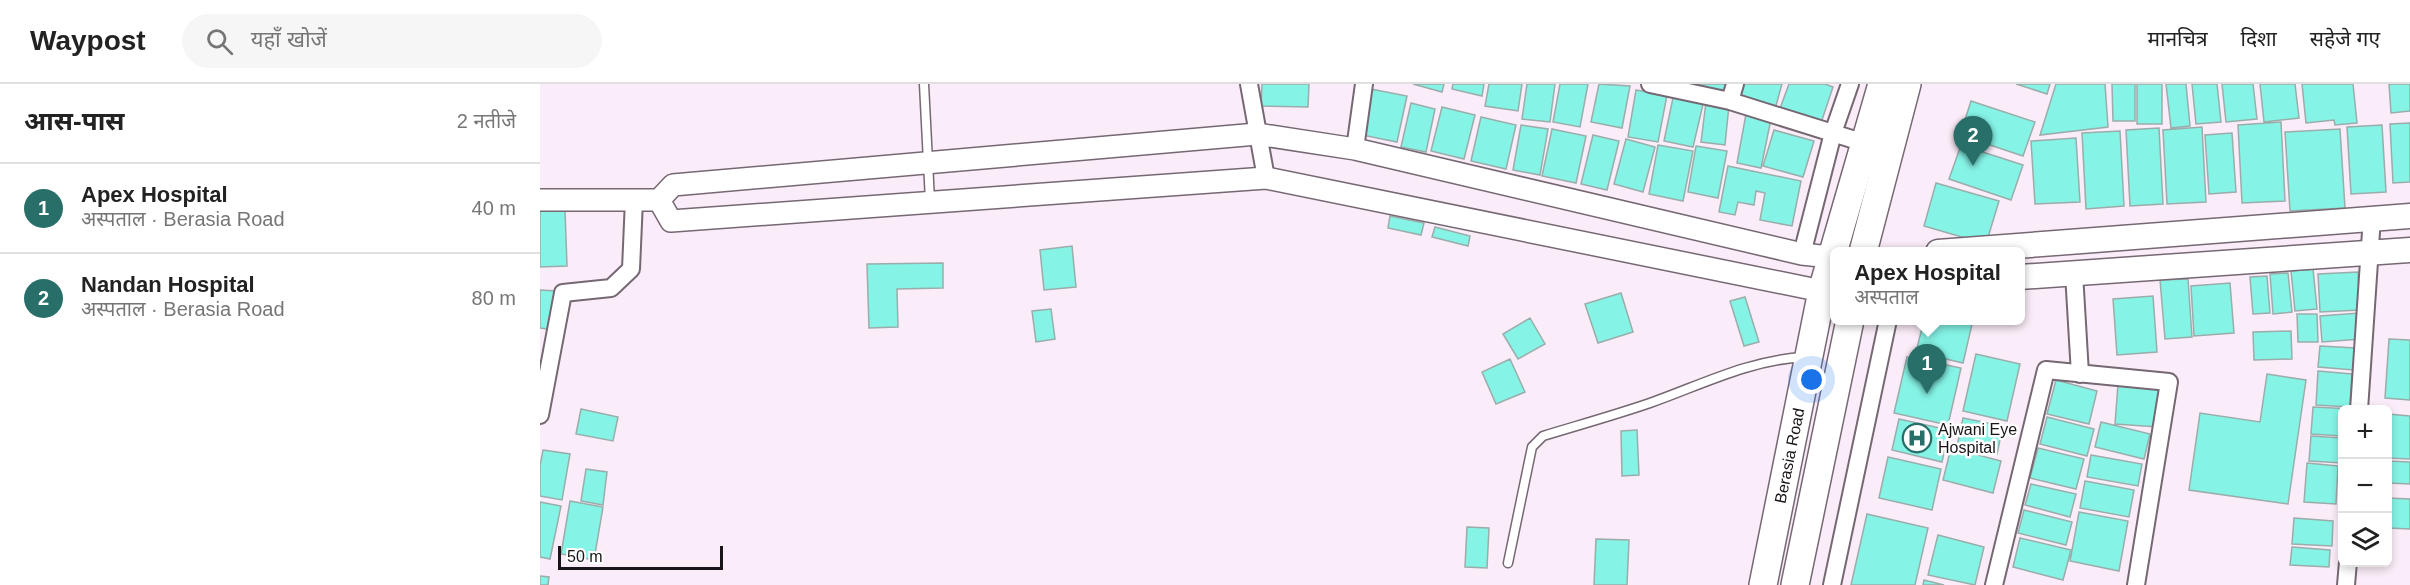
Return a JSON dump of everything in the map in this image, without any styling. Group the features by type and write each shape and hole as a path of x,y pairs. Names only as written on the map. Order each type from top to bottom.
{"main road":[{"name":"Berasia Road","path":"1835,247 1882,84"},
{"path":"1864,247 1907,84"},
{"path":"2004,247 2372,217 2410,216"},
{"path":"2187,233 2189,264"},
{"path":"2025,278 2189,264 2410,250"},
{"name":"Berasia Road","path":"1763,585 1809,356 1828,291 1830,274"},
{"name":"Berasia Road","path":"1795,585 1849,325"}],"street":[{"path":"1249,84 1266,178"},
{"path":"1355,149 1364,84"},
{"path":"1650,84 1730,101 1889,152"},
{"path":"1730,101 1735,84"},
{"path":"1802,254 1833,133 1851,84"},
{"path":"540,200 659,200 673,185 1257,134 1355,149 1802,254 1830,257"},
{"path":"659,200 671,221 1266,178 1828,291"},
{"path":"540,415 563,293 611,288 631,269 634,200"},
{"path":"2359,405 2372,217"},
{"path":"2074,273 2080,374"},
{"path":"1832,585 1887,325"},
{"path":"1994,585 2046,370 2169,382 2136,585"},
{"path":"2346,585 2348,567"}],"lane":[{"path":"924,84 930,201"},
{"path":"1508,563 1532,447 1544,436 1649,403 1749,366 1780,358 1809,356"}],"building":[{"path":"1262,84 1309,84 1308,107 1261,106"},
{"path":"1413,84 1444,84 1442,92"},
{"path":"1453,84 1484,84 1482,96 1452,89"},
{"path":"1489,84 1522,84 1518,111 1485,106"},
{"path":"1527,84 1555,84 1550,122 1522,119"},
{"path":"1560,84 1588,84 1580,127 1553,122"},
{"path":"1599,84 1630,86 1622,128 1591,122"},
{"path":"1693,84 1726,84 1723,94 1692,87"},
{"path":"1744,84 1782,84 1775,109 1740,100"},
{"path":"1789,84 1825,84 1833,87 1820,126 1779,111"},
{"path":"2016,84 2050,84 2047,94"},
{"path":"2056,84 2105,84 2108,127 2040,135"},
{"path":"2112,84 2135,84 2135,121 2113,121"},
{"path":"2137,84 2162,84 2162,124 2137,124"},
{"path":"2166,84 2186,84 2190,126 2171,128"},
{"path":"2192,84 2217,84 2221,122 2196,124"},
{"path":"2222,84 2253,84 2257,119 2226,122"},
{"path":"2260,84 2295,84 2299,118 2264,122"},
{"path":"2302,84 2353,84 2357,123 2335,125 2334,120 2306,123"},
{"path":"2389,84 2410,84 2410,111 2391,113"},
{"path":"1371,89 1407,96 1397,142 1362,135"},
{"path":"1636,90 1667,95 1658,142 1628,137"},
{"path":"1674,93 1704,100 1693,147 1664,141"},
{"path":"1971,101 2035,122 2023,156 1960,135"},
{"path":"1706,102 1729,105 1725,145 1701,142"},
{"path":"1411,103 1435,109 1426,152 1401,147"},
{"path":"1442,107 1475,115 1464,159 1431,151"},
{"path":"1746,114 1771,119 1761,168 1737,163"},
{"path":"1481,117 1516,125 1506,169 1471,161"},
{"path":"2281,122 2285,201 2242,203 2238,125"},
{"path":"2410,123 2410,182 2393,183 2390,124"},
{"path":"1521,125 1548,129 1540,175 1513,170"},
{"path":"2382,125 2386,192 2351,194 2347,127"},
{"path":"2202,127 2206,202 2167,204 2163,130"},
{"path":"2159,128 2163,204 2130,206 2126,130"},
{"path":"1552,129 1586,136 1576,183 1542,176"},
{"path":"2340,129 2345,208 2290,211 2285,132"},
{"path":"1774,130 1814,141 1803,177 1763,166"},
{"path":"2120,131 2124,206 2086,209 2082,133"},
{"path":"2232,133 2236,192 2209,194 2205,135"},
{"path":"1593,135 1619,141 1607,190 1581,184"},
{"path":"2076,138 2080,202 2035,204 2031,141"},
{"path":"1626,139 1655,147 1643,192 1614,184"},
{"path":"1658,145 1693,151 1683,201 1649,194"},
{"path":"1961,145 2023,165 2011,200 1949,179"},
{"path":"1696,146 1727,151 1718,198 1688,192"},
{"path":"1728,166 1801,181 1792,226 1760,220 1765,193 1756,191 1754,205 1738,202 1735,215 1719,212"},
{"path":"1936,183 1999,201 1986,244 1924,226"},
{"path":"565,210 567,266 540,267 540,211"},
{"path":"1390,216 1424,223 1421,235 1388,228"},
{"path":"1435,227 1470,236 1468,246 1432,237"},
{"path":"1072,246 1076,287 1044,290 1040,250"},
{"path":"943,263 943,288 897,289 898,327 869,328 867,264"},
{"path":"2313,269 2317,309 2295,311 2291,271"},
{"path":"2358,272 2360,310 2320,312 2318,274"},
{"path":"2288,273 2292,312 2273,314 2270,274"},
{"path":"2267,276 2270,313 2253,314 2250,277"},
{"path":"2188,279 2192,337 2165,339 2160,280"},
{"path":"2230,283 2234,333 2194,336 2191,286"},
{"path":"540,290 558,291 553,330 540,328"},
{"path":"1621,293 1633,332 1598,343 1585,304"},
{"path":"2153,296 2157,352 2117,355 2113,299"},
{"path":"1745,297 1759,342 1744,346 1730,301"},
{"path":"1051,309 1055,339 1036,342 1032,311"},
{"path":"2359,313 2361,339 2322,342 2320,316"},
{"path":"2297,314 2317,314 2318,342 2298,342"},
{"path":"1530,318 1545,344 1518,359 1503,334"},
{"path":"1923,325 1972,325 1963,363 1916,352"},
{"path":"2291,331 2292,359 2254,360 2253,332"},
{"path":"2389,339 2410,340 2410,400 2385,398"},
{"path":"2320,346 2356,348 2354,370 2318,367"},
{"path":"1976,354 2020,364 2007,421 1963,411"},
{"path":"1907,357 1961,368 1948,425 1894,413"},
{"path":"1510,359 1525,392 1496,404 1482,372"},
{"path":"2318,371 2352,374 2350,405 2316,405"},
{"path":"2267,374 2306,380 2288,504 2189,490 2200,413 2260,422"},
{"path":"2056,380 2097,391 2089,424 2047,414"},
{"path":"2118,384 2161,387 2158,427 2115,424"},
{"path":"2313,407 2338,408 2338,436 2311,434"},
{"path":"581,409 618,417 613,441 576,434"},
{"path":"2392,414 2410,416 2410,459 2392,458"},
{"path":"2047,417 2094,429 2087,456 2040,444"},
{"path":"1963,418 2003,426 1997,454 1957,446"},
{"path":"1899,419 1949,430 1942,462 1892,450"},
{"path":"2101,422 2150,434 2144,459 2095,447"},
{"path":"1637,430 1639,475 1622,476 1621,431"},
{"path":"2311,436 2338,438 2338,463 2309,461"},
{"path":"1951,448 2001,461 1993,493 1943,480"},
{"path":"2038,448 2084,459 2076,489 2030,478"},
{"path":"543,450 570,454 562,500 540,496 540,466"},
{"path":"2091,455 2142,464 2138,486 2087,477"},
{"path":"1888,457 1941,469 1932,510 1879,498"},
{"path":"2392,461 2410,462 2410,484 2392,483"},
{"path":"2307,463 2338,466 2336,504 2304,502"},
{"path":"586,469 607,472 603,505 581,501"},
{"path":"2085,481 2134,490 2129,517 2080,508"},
{"path":"2031,484 2076,494 2070,517 2025,505"},
{"path":"2392,498 2410,499 2410,529 2392,528"},
{"path":"570,501 603,507 594,560 561,554"},
{"path":"540,502 561,506 550,559 540,557"},
{"path":"2024,510 2072,522 2066,545 2018,533"},
{"path":"2079,512 2128,521 2119,571 2070,561"},
{"path":"1867,514 1928,528 1915,585 1851,585"},
{"path":"2294,518 2333,521 2332,546 2292,544"},
{"path":"1467,527 1489,528 1487,568 1465,567"},
{"path":"1938,535 1984,547 1975,585 1928,575"},
{"path":"2020,538 2071,550 2063,580 2013,567"},
{"path":"1596,539 1629,540 1627,585 1594,585"},
{"path":"2292,547 2330,550 2329,567 2290,565"},
{"path":"540,576 549,577 548,585 540,585"},
{"path":"1924,580 1944,585 1923,585"}],"place":[{"name":"Nandan Hospital","path":"1973,166"},
{"name":"Apex Hospital","path":"1927,394"},
{"name":"Ajwani Eye Hospital","path":"1917,438"}]}
